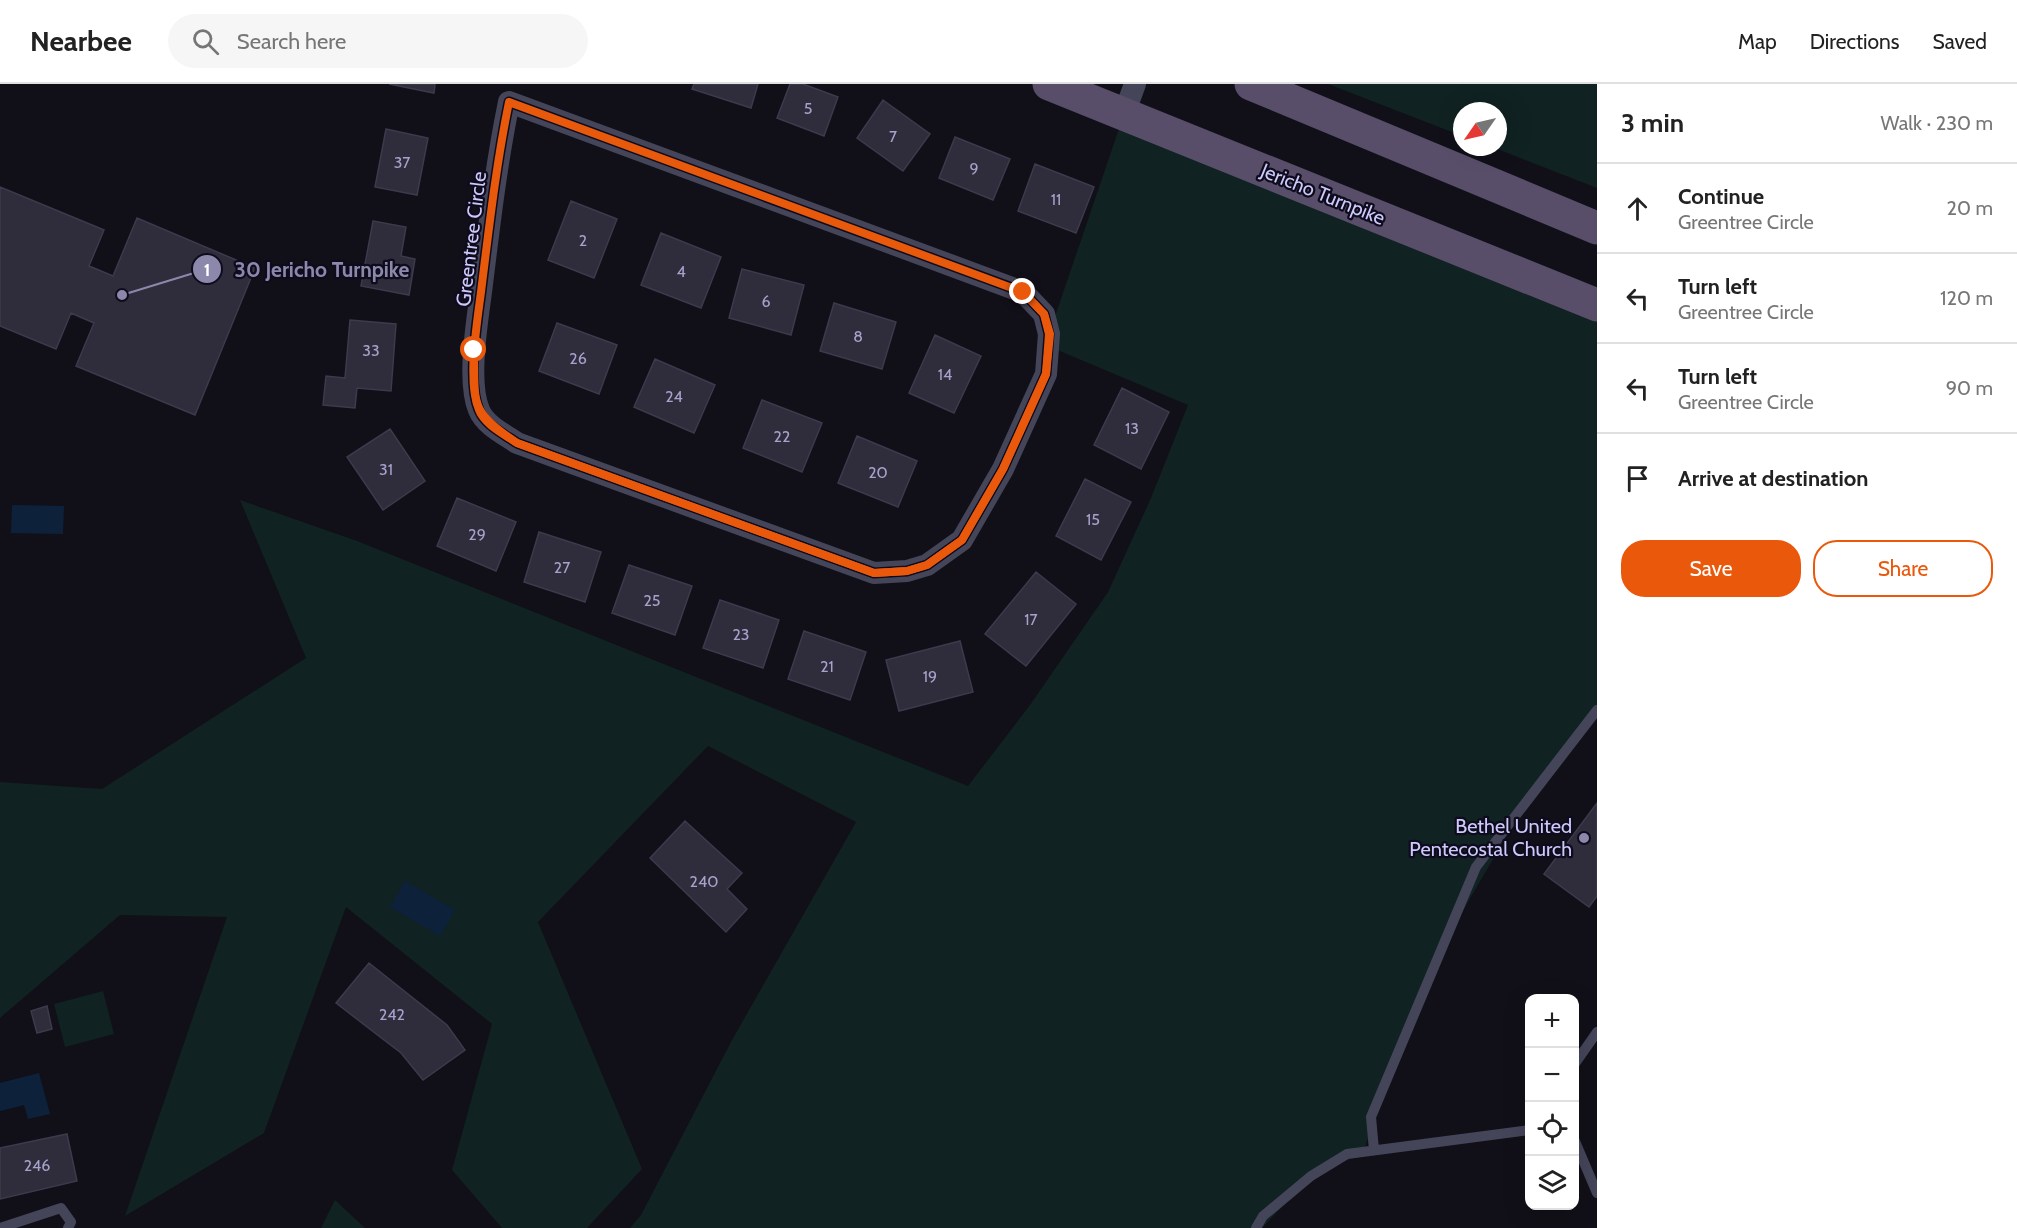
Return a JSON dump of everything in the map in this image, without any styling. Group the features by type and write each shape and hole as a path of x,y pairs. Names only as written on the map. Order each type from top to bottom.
{"main road":[{"name":"Jericho Turnpike","path":"1049,84 1130,99 1597,305"},
{"path":"1251,84 1597,228"}],"street":[{"name":"Greentree Circle","path":"513,93 1023,292 1044,314 1050,334 1046,374 1003,469 962,540 927,565 907,571 874,573 517,443 486,422 479,411 475,394 474,350 496,169 513,93"}],"lane":[{"path":"1374,1150 1371,1117 1476,867 1597,710"},
{"path":"1579,1059 1597,1032"},
{"path":"1256,1228 1263,1216 1311,1176 1347,1154 1525,1131"},
{"path":"1579,1149 1597,1193"},
{"path":"0,1228 61,1208 70,1222 68,1228"}],"shaded area":[{"path":"1328,84 1597,84 1597,188 1507,153 1507,102 1453,102 1453,133"},
{"path":"1124,114 1597,305 1597,706 1529,798 1455,924 1401,1038 1362,1156 1320,1167 1262,1228 630,1228 641,1215 732,1040 856,822 708,746 538,922 642,1169 587,1228 502,1228 452,1170 492,1024 346,907 264,1133 125,1216 227,917 120,915 0,1018 0,782 102,789 306,658 240,500 357,541 968,786 1030,705 1108,592 1151,498 1188,405 1048,346 1049,334"},
{"path":"103,991 114,1034 65,1047 54,1004"},
{"path":"335,1200 365,1228 321,1228"}],"water":[{"path":"12,505 64,506 63,534 11,533"},
{"path":"405,881 455,910 440,936 390,907"},
{"path":"39,1073 50,1114 28,1119 24,1105 0,1111 0,1083"}],"building":[{"path":"389,84 435,84 434,93"},
{"path":"694,84 758,84 751,108 692,89"},
{"path":"790,84 803,84 838,97 824,136 777,118"},
{"path":"883,100 930,134 903,171 857,138"},
{"path":"386,129 428,138 417,195 375,187"},
{"path":"955,137 1010,159 993,200 939,178"},
{"path":"1035,164 1094,187 1076,233 1018,211"},
{"path":"0,187 104,230 89,266 113,276 137,218 255,268 195,415 76,366 94,323 71,313 56,349 0,326"},
{"path":"571,201 617,219 594,278 548,260"},
{"path":"373,221 406,227 401,256 415,259 409,295 361,286"},
{"path":"661,233 721,257 701,308 641,285"},
{"path":"742,269 804,285 791,335 729,318"},
{"path":"834,303 896,322 882,369 820,351"},
{"path":"350,320 396,324 391,391 357,388 355,408 323,405 326,376 345,378"},
{"path":"557,323 617,345 599,394 539,371"},
{"path":"935,335 981,356 954,413 909,393"},
{"path":"655,359 715,385 694,433 634,407"},
{"path":"1122,388 1169,412 1141,469 1094,445"},
{"path":"762,400 822,423 802,472 743,448"},
{"path":"390,429 425,481 383,510 347,457"},
{"path":"857,436 917,461 898,507 838,483"},
{"path":"1085,479 1131,502 1101,560 1056,536"},
{"path":"457,498 516,522 496,571 437,546"},
{"path":"539,532 601,552 585,602 524,582"},
{"path":"629,565 692,586 675,635 612,613"},
{"path":"1036,572 1076,604 1026,666 985,634"},
{"path":"720,600 779,620 763,668 703,648"},
{"path":"804,631 866,652 850,700 788,679"},
{"path":"960,641 973,692 899,711 886,660"},
{"name":"Bethel United Pentecostal Church","path":"1597,803 1597,896 1589,907 1544,874"},
{"path":"685,821 742,873 727,889 747,909 726,932 650,858"},
{"path":"369,963 447,1025 465,1050 423,1080 401,1053 336,1003"},
{"path":"47,1006 52,1029 37,1033 31,1011"},
{"path":"67,1134 77,1181 0,1199 0,1148"}],"cycle path":[{"path":"509,102 1023,292 1044,314 1049,334 1046,374 1003,469 962,540 927,565 907,571 874,573 517,443 490,425 479,410 475,398 473,369 493,197 509,102"}],"place":[{"name":"30 Jericho Turnpike","path":"122,295"},
{"name":"Bethel United Pentecostal Church","path":"1584,838"}],"route":[{"path":"474,350 475,394 479,411 486,422 517,443 874,573 907,571 927,565 962,540 968,532 1003,469 1046,374 1050,334 1044,314 1023,292"}]}
